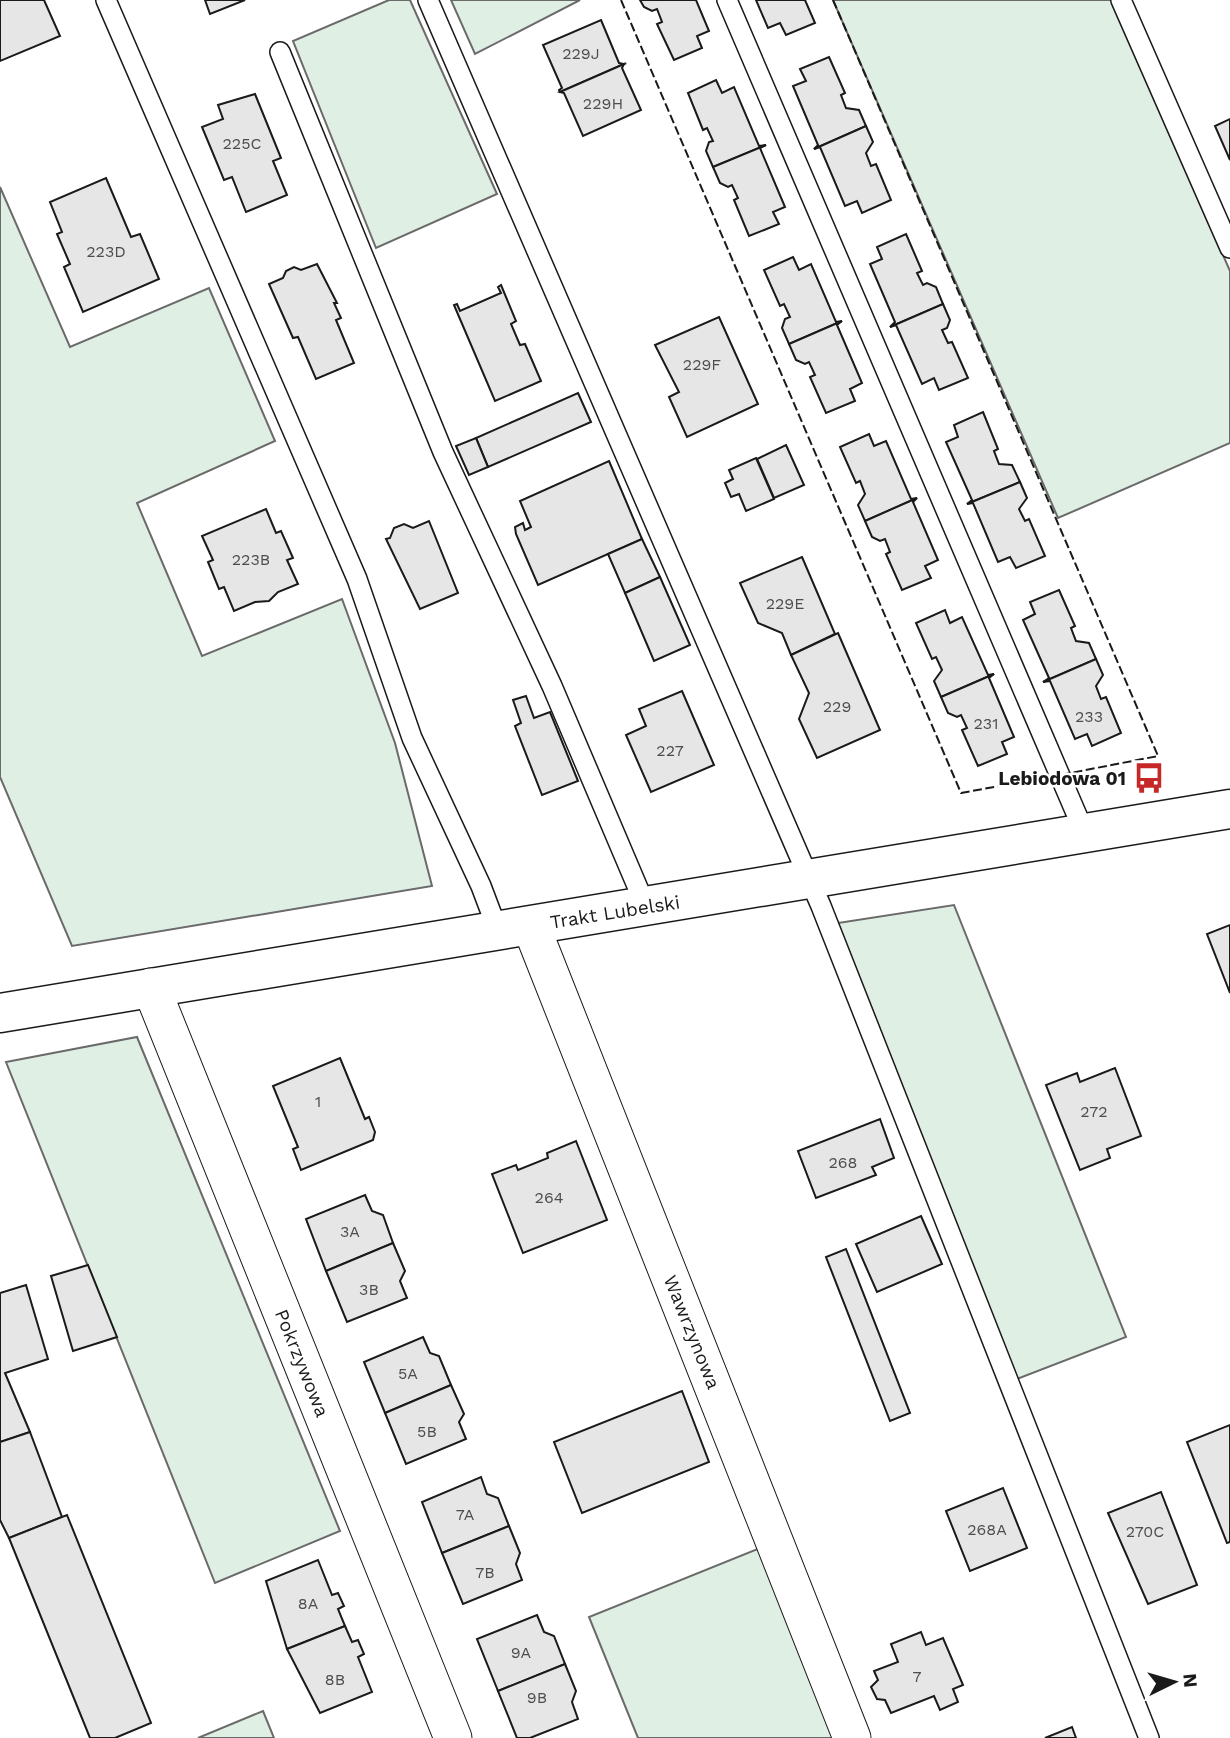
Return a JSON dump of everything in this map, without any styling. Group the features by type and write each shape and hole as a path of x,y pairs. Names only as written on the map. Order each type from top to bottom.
{"street":[{"name":"Trakt Lubelski","path":"0,1013 811,881 1230,809"},
{"name":"Wawrzynowa","path":"515,929 852,1738"},
{"name":"Pokrzywowa","path":"151,987 453,1738"}],"lane":[{"path":"106,0 358,579 412,738 481,886 515,929"},
{"path":"428,0 811,881 1149,1738"},
{"path":"727,0 1085,834"},
{"path":"1121,0 1230,248"},
{"path":"280,52 443,452 552,686 646,907"}],"green space":[{"path":"389,0 410,0 497,194 376,248 293,41"},
{"path":"451,0 580,0 475,54"},
{"path":"833,0 1111,0 1230,271 1230,443 1058,518"},
{"path":"0,187 70,347 209,288 275,441 137,503 202,656 342,599 395,743 432,886 72,946 0,777"},
{"path":"954,905 1126,1337 1017,1379 838,923"},
{"path":"137,1037 340,1531 215,1583 6,1062"},
{"path":"760,1548 833,1738 638,1738 589,1617"},
{"path":"263,1711 274,1738 198,1738"}],"building":[{"path":"0,0 44,0 60,36 0,61"},
{"path":"205,0 245,0 210,14"},
{"path":"640,0 696,0 709,31 697,36 702,48 674,60 657,24 662,22 657,9 652,11 644,7"},
{"path":"756,0 805,0 815,23 786,35 780,23 768,28"},
{"path":"601,20 619,63 624,64 560,92 562,88 543,45"},
{"path":"829,57 845,93 841,95 846,108 859,110 866,126 814,149 818,145 793,86 806,81 800,69"},
{"path":"624,64 622,68 641,110 583,136 564,93 560,92"},
{"path":"716,80 722,93 734,87 759,146 766,145 713,167 706,151 709,142 713,141 707,128 703,130 688,93"},
{"path":"255,94 281,158 273,161 287,195 246,212 232,177 224,180 202,127 223,119 218,105"},
{"path":"1230,119 1230,160 1215,126"},
{"path":"866,126 873,142 866,153 871,166 876,164 891,200 862,213 857,201 845,206 820,147 814,149"},
{"path":"766,145 760,148 785,207 773,212 779,224 749,236 734,200 738,198 732,185 728,187 720,183 713,167"},
{"path":"106,178 131,237 140,234 159,279 83,312 64,267 70,264 57,234 62,232 50,202"},
{"path":"906,234 922,271 917,273 923,285 927,283 936,287 943,304 890,327 895,322 870,264 882,259 877,247"},
{"path":"793,257 799,270 811,264 836,322 842,321 789,344 782,328 785,319 790,317 784,304 780,306 764,270"},
{"path":"317,264 337,303 334,303 341,318 336,320 354,363 316,379 298,337 293,338 269,284 283,278 286,271 294,267 301,270"},
{"path":"501,285 516,321 511,324 520,345 525,344 541,381 495,401 454,305 457,304 460,311 501,293 498,287"},
{"path":"943,304 950,320 947,328 942,330 948,343 952,342 968,378 939,390 934,378 922,384 896,325 890,327"},
{"path":"719,317 758,404 687,437 669,397 679,392 655,345"},
{"path":"842,321 837,325 862,383 850,389 855,401 826,413 810,377 815,375 809,362 805,364 796,360 789,344"},
{"path":"578,393 591,422 488,467 476,438"},
{"path":"983,412 998,449 994,451 999,464 1012,465 1020,482 967,504 972,500 946,442 958,437 954,425"},
{"path":"869,434 874,446 886,441 911,499 917,498 865,521 858,505 865,494 860,481 856,483 840,447"},
{"path":"476,438 488,467 469,475 456,446"},
{"path":"786,445 804,485 774,498 757,459"},
{"path":"756,458 774,499 746,511 739,494 731,497 725,483 733,479 729,470"},
{"path":"609,461 642,539 538,585 516,534 515,527 523,523 525,530 531,527 520,501"},
{"path":"1020,482 1027,498 1019,509 1025,521 1029,519 1045,556 1016,568 1010,557 998,562 973,503 967,504"},
{"path":"917,498 913,502 938,560 925,566 931,578 902,590 886,554 890,552 885,539 880,541 872,537 865,521"},
{"path":"266,509 276,533 281,531 293,558 287,560 298,584 278,592 269,601 255,602 234,611 224,587 219,589 208,562 213,560 202,536"},
{"path":"429,521 458,593 420,609 386,539 390,538 394,528 404,524 413,528"},
{"path":"642,539 660,577 625,593 608,554"},
{"path":"802,557 835,634 791,655 782,633 758,623 740,583"},
{"path":"660,577 690,645 654,661 625,593"},
{"path":"1059,590 1075,626 1071,628 1076,641 1089,643 1096,659 1043,682 1049,678 1023,620 1035,614 1030,602"},
{"path":"945,610 950,623 962,617 988,675 994,674 941,697 934,681 942,670 936,657 932,659 916,623"},
{"path":"838,633 880,730 817,758 799,719 809,693 791,655"},
{"path":"1096,659 1103,675 1096,686 1101,699 1106,697 1121,733 1092,746 1087,734 1075,739 1050,681 1043,682"},
{"path":"994,674 989,678 1014,737 1002,742 1007,754 978,766 962,730 967,728 961,715 957,717 948,713 941,697"},
{"path":"682,691 714,765 651,792 626,735 646,726 639,709"},
{"path":"526,696 534,718 550,712 578,781 542,795 515,726 521,723 513,700"},
{"path":"1230,925 1230,993 1207,934"},
{"path":"340,1058 365,1119 369,1117 375,1132 373,1140 301,1170 293,1149 298,1147 273,1086"},
{"path":"1115,1068 1141,1136 1107,1149 1110,1158 1080,1170 1046,1085 1077,1073 1080,1082"},
{"path":"880,1119 894,1158 872,1167 876,1175 816,1198 798,1151"},
{"path":"576,1141 607,1220 523,1253 492,1174 516,1165 518,1170 548,1158 547,1153"},
{"path":"365,1195 372,1211 383,1215 393,1243 326,1271 306,1219"},
{"path":"921,1216 942,1264 877,1292 856,1244"},
{"path":"393,1243 405,1271 400,1281 407,1298 347,1322 326,1271"},
{"path":"846,1249 910,1413 890,1421 826,1257"},
{"path":"88,1265 117,1337 73,1351 51,1276"},
{"path":"26,1285 48,1359 5,1373 30,1432 0,1442 0,1293"},
{"path":"423,1337 430,1353 439,1356 451,1385 385,1413 364,1362"},
{"path":"451,1385 464,1414 459,1422 466,1439 406,1464 385,1413"},
{"path":"682,1391 709,1462 582,1513 554,1442"},
{"path":"1230,1425 1230,1542 1227,1543 1187,1442"},
{"path":"30,1432 62,1517 9,1538 0,1520 0,1442"},
{"path":"481,1477 487,1494 498,1498 509,1526 442,1553 422,1502"},
{"path":"1003,1488 1027,1548 970,1571 946,1511"},
{"path":"1161,1492 1197,1585 1148,1604 1108,1513"},
{"path":"67,1515 151,1723 115,1738 90,1738 9,1538"},
{"path":"509,1526 520,1553 516,1564 522,1580 463,1604 442,1553"},
{"path":"318,1560 332,1595 338,1593 344,1606 338,1609 345,1626 287,1649 266,1581"},
{"path":"537,1615 544,1632 554,1636 565,1664 498,1691 477,1639"},
{"path":"345,1626 352,1642 358,1640 364,1654 358,1657 372,1692 320,1713 287,1649"},
{"path":"921,1632 926,1645 943,1638 963,1685 953,1689 958,1702 940,1710 934,1696 891,1713 885,1700 877,1699 871,1687 878,1680 874,1671 898,1662 891,1644"},
{"path":"565,1664 576,1691 572,1702 578,1719 530,1738 517,1738 498,1691"},
{"path":"1072,1727 1076,1738 1045,1738"}],"fence":[{"path":"621,0 961,793 1055,776"},
{"path":"833,0 1158,756 1065,774"}],"place":[{"name":"Lebiodowa 01","path":"1149,778"}]}
